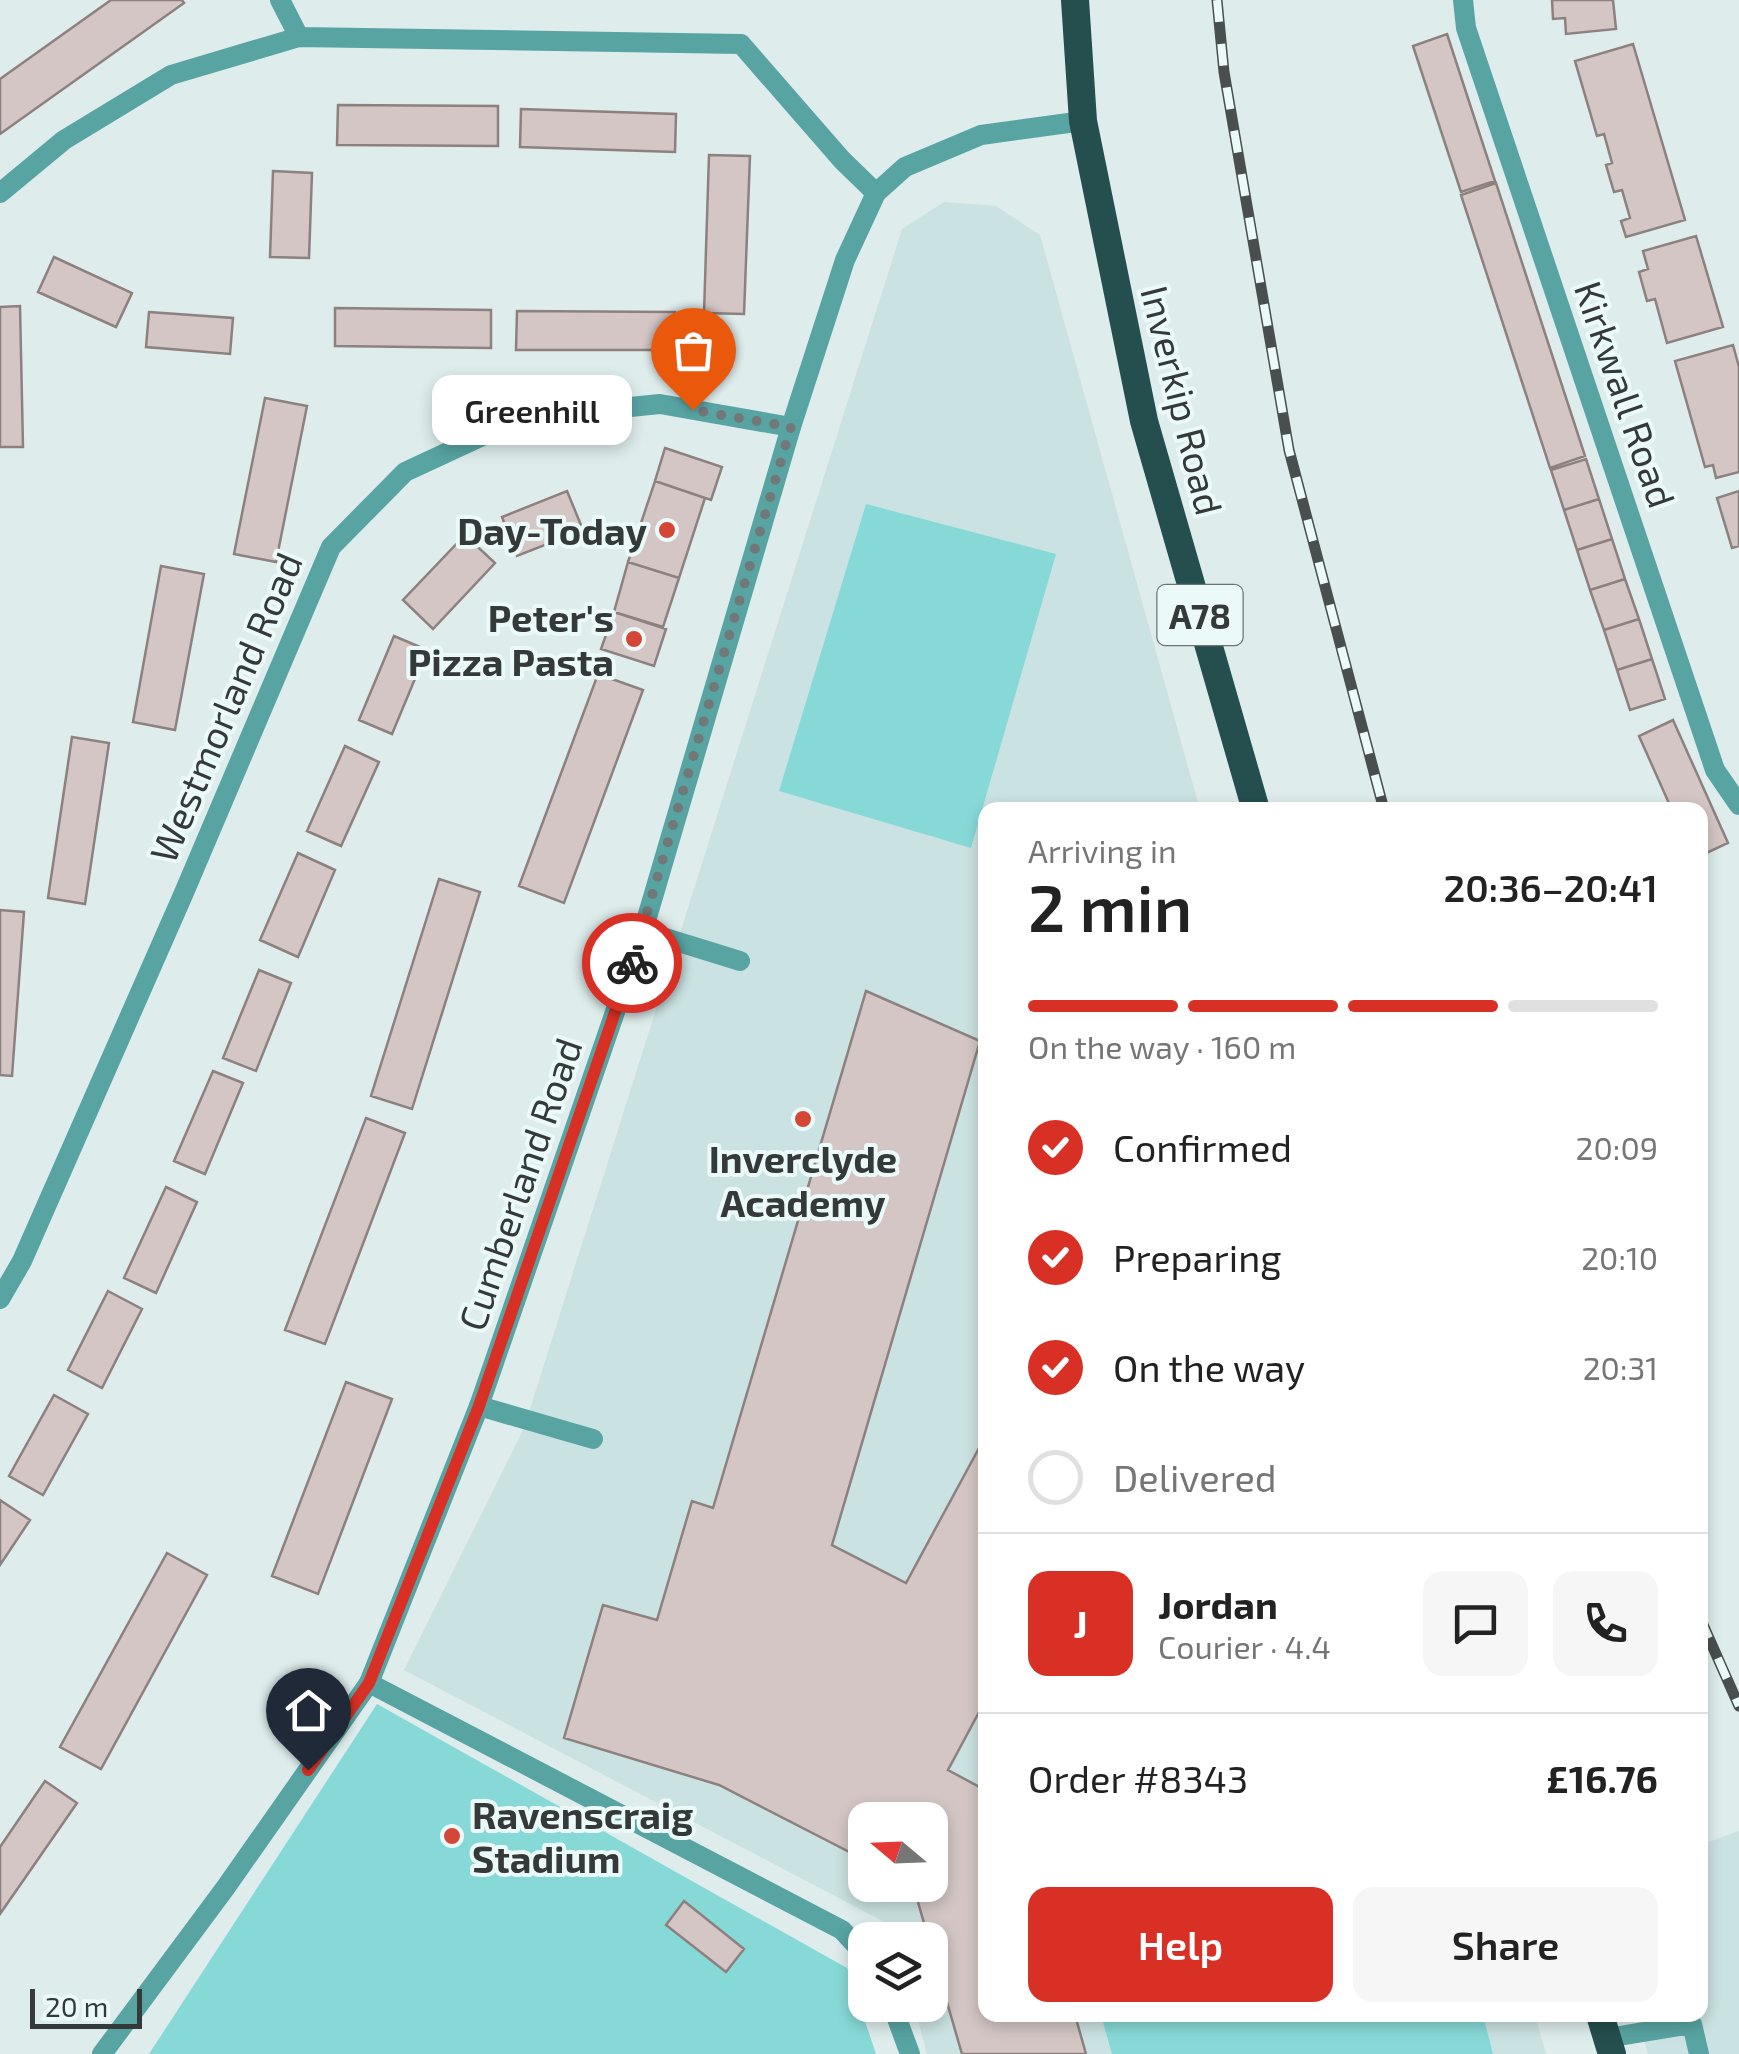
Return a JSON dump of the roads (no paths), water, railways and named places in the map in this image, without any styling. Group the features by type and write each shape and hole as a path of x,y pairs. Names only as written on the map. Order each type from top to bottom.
{"highway":[{"name":"Inverkip Road","path":"1076,0 1083,121 1144,421 1254,802"}],"street":[{"path":"280,0 299,37"},
{"name":"Kirkwall Road","path":"1463,0 1466,28 1716,770 1739,805"},
{"path":"0,193 64,140 172,75 299,37 742,44 842,160 876,193"},
{"name":"Cumberland Road","path":"102,2054 226,1887 369,1683 479,1406 643,932 791,427 846,260 876,193 904,167 980,135 1083,121"},
{"name":"Westmorland Road","path":"0,1300 22,1262 332,547 405,472 521,418 660,404 791,427"},
{"path":"643,932 740,961"},
{"path":"479,1406 593,1439"},
{"path":"369,1683 848,1937"},
{"path":"898,2022 910,2054"},
{"path":"1606,2036 1692,2024 1699,2054"}],"railway":[{"path":"1217,0 1224,72 1289,450 1382,802"},
{"path":"1708,1636 1739,1706"}],"place":[{"name":"Greenhill","path":"693,410"},
{"name":"Day-Today","path":"667,530"},
{"name":"Peter's Pizza Pasta","path":"634,639"},
{"name":"Inverclyde Academy","path":"803,1119"},
{"name":"Ravenscraig Stadium","path":"452,1836"}]}
